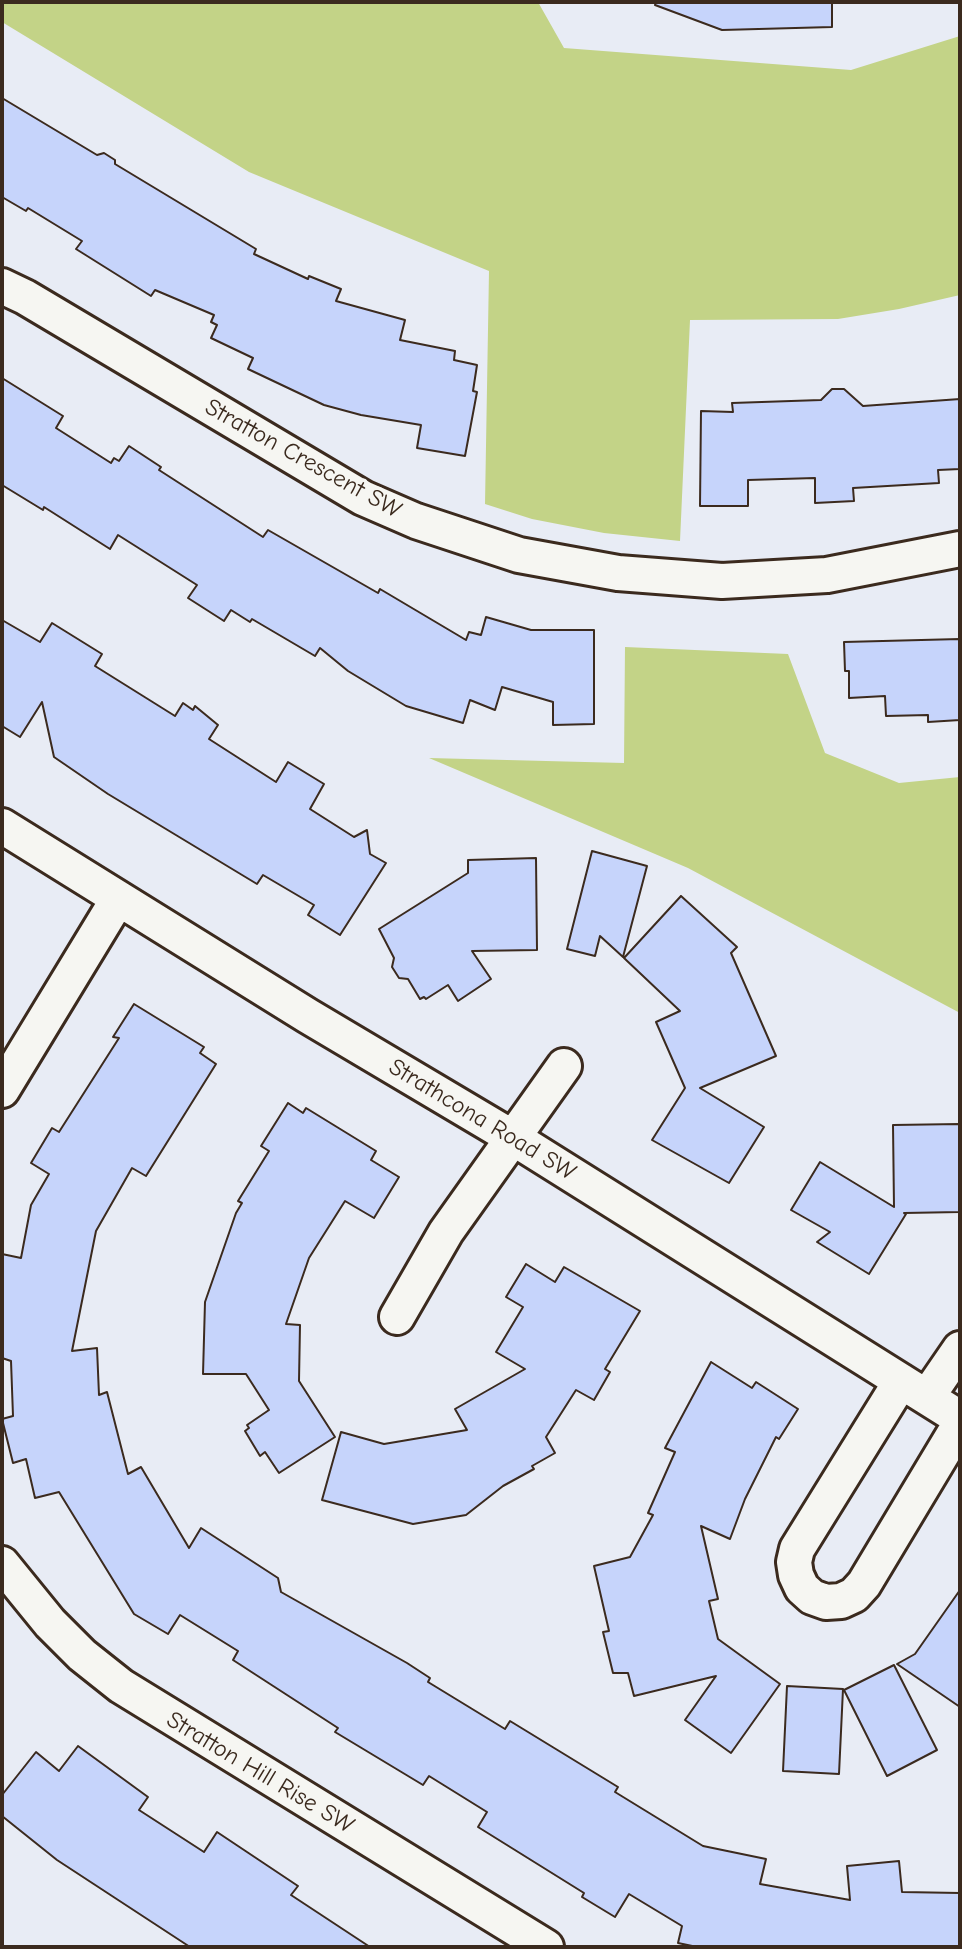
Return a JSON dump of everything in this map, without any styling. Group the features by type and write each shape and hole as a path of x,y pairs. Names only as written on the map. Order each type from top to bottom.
{"street":[{"name":"Stratton Crescent SW","path":"2,286 363,498 416,521 519,555 618,573 722,581 827,575 960,549"},
{"name":"Strathcona Road SW","path":"2,826 308,1016 515,1139 914,1389 960,1421"},
{"path":"2,1090 118,899"},
{"path":"397,1317 446,1232 564,1066"},
{"path":"960,1349 914,1389 797,1549 794,1562 796,1575 802,1588 812,1597 826,1602 841,1601 854,1595 864,1584 960,1421"},
{"name":"Stratton Hill Rise SW","path":"2,1564 50,1623 82,1655 121,1686 546,1947"}],"green space":[{"path":"2,2 538,2 564,48 851,70 960,36 960,295 838,319 690,320 680,541 604,533 532,519 485,504 489,271 249,172 2,22"},
{"path":"625,647 788,654 825,753 899,783 960,777 960,1013 688,868 429,758 624,763"}],"building":[{"path":"656,2 832,2 832,27 722,30 655,5"},
{"path":"2,98 97,155 104,153 115,160 115,164 256,249 254,254 308,279 309,276 341,289 336,301 405,320 400,340 455,351 454,360 477,365 473,391 477,392 465,456 417,448 421,425 324,405 248,369 253,358 211,338 217,325 211,322 214,315 155,290 151,296 76,249 82,241 28,208 26,211 2,197"},
{"path":"2,378 63,416 56,428 111,463 114,458 119,461 129,446 161,467 159,470 263,537 268,530 378,593 380,589 466,640 469,632 481,635 486,617 531,630 594,630 594,724 553,725 553,702 502,687 495,710 470,700 463,723 406,706 348,671 320,648 315,656 231,610 224,621 188,598 197,585 118,535 110,549 44,507 43,510 2,485"},
{"path":"832,389 844,389 863,406 960,399 960,469 938,470 939,483 853,488 854,501 815,503 815,478 748,480 748,506 700,506 701,411 733,412 732,403 821,400"},
{"path":"2,620 40,642 52,623 102,654 95,666 175,716 183,703 193,710 195,706 218,725 209,739 276,782 288,762 324,784 310,809 354,837 367,830 370,854 386,863 340,935 308,915 314,905 263,875 257,884 108,794 54,757 42,702 20,737 2,726"},
{"path":"960,639 960,720 928,722 928,715 886,716 885,696 849,698 849,671 845,671 844,642"},
{"path":"592,851 647,866 623,957 600,936 595,956 567,949"},
{"path":"536,858 537,950 472,951 491,979 458,1001 448,985 426,999 420,999 408,979 399,978 392,967 394,958 379,929 468,873 468,860"},
{"path":"681,896 737,947 731,953 776,1056 700,1088 764,1127 729,1183 652,1140 685,1088 656,1022 680,1011 624,958"},
{"path":"134,1004 204,1047 200,1053 216,1064 146,1176 132,1168 96,1231 72,1351 97,1348 99,1395 107,1392 128,1474 141,1467 189,1548 201,1528 278,1578 281,1592 407,1663 430,1678 428,1682 505,1729 510,1721 618,1787 615,1792 703,1846 766,1859 760,1884 850,1900 847,1866 899,1861 902,1892 960,1893 960,1947 697,1947 678,1943 682,1926 629,1894 615,1917 582,1897 584,1893 478,1827 487,1812 429,1776 423,1785 335,1732 338,1728 233,1660 238,1651 180,1615 168,1634 134,1614 59,1492 35,1498 26,1459 13,1463 2,1419 13,1416 11,1361 2,1358 2,1254 21,1258 31,1205 49,1174 31,1163 52,1128 59,1132 119,1038 113,1037"},
{"path":"288,1103 303,1113 306,1108 376,1151 371,1160 399,1177 374,1218 345,1201 309,1258 286,1324 300,1325 299,1381 335,1437 279,1473 265,1452 260,1456 245,1431 249,1428 247,1425 269,1410 246,1374 203,1374 205,1302 242,1203 238,1201 269,1151 261,1146"},
{"path":"960,1124 960,1212 904,1213 869,1274 817,1242 830,1232 791,1210 820,1162 894,1207 893,1125"},
{"path":"526,1264 555,1282 564,1267 640,1311 605,1369 610,1372 594,1400 576,1390 546,1437 555,1453 503,1486 466,1515 413,1524 322,1500 341,1432 384,1444 467,1430 455,1409 525,1369 496,1352 523,1307 506,1297"},
{"path":"711,1362 752,1388 756,1382 798,1409 779,1439 776,1437 745,1499 730,1539 701,1526 718,1599 709,1601 718,1639 780,1684 731,1753 685,1720 716,1676 634,1696 628,1673 613,1673 603,1632 609,1631 594,1566 630,1557 653,1515 648,1513 675,1452 665,1448"},
{"path":"960,1590 960,1707 897,1664 915,1654"},
{"path":"894,1665 937,1750 887,1776 844,1690"},
{"path":"787,1686 843,1689 839,1774 783,1771"},
{"path":"78,1746 148,1797 139,1810 204,1852 217,1832 298,1886 291,1895 370,1947 190,1947 57,1860 2,1816 2,1795 36,1752 59,1771"}]}
